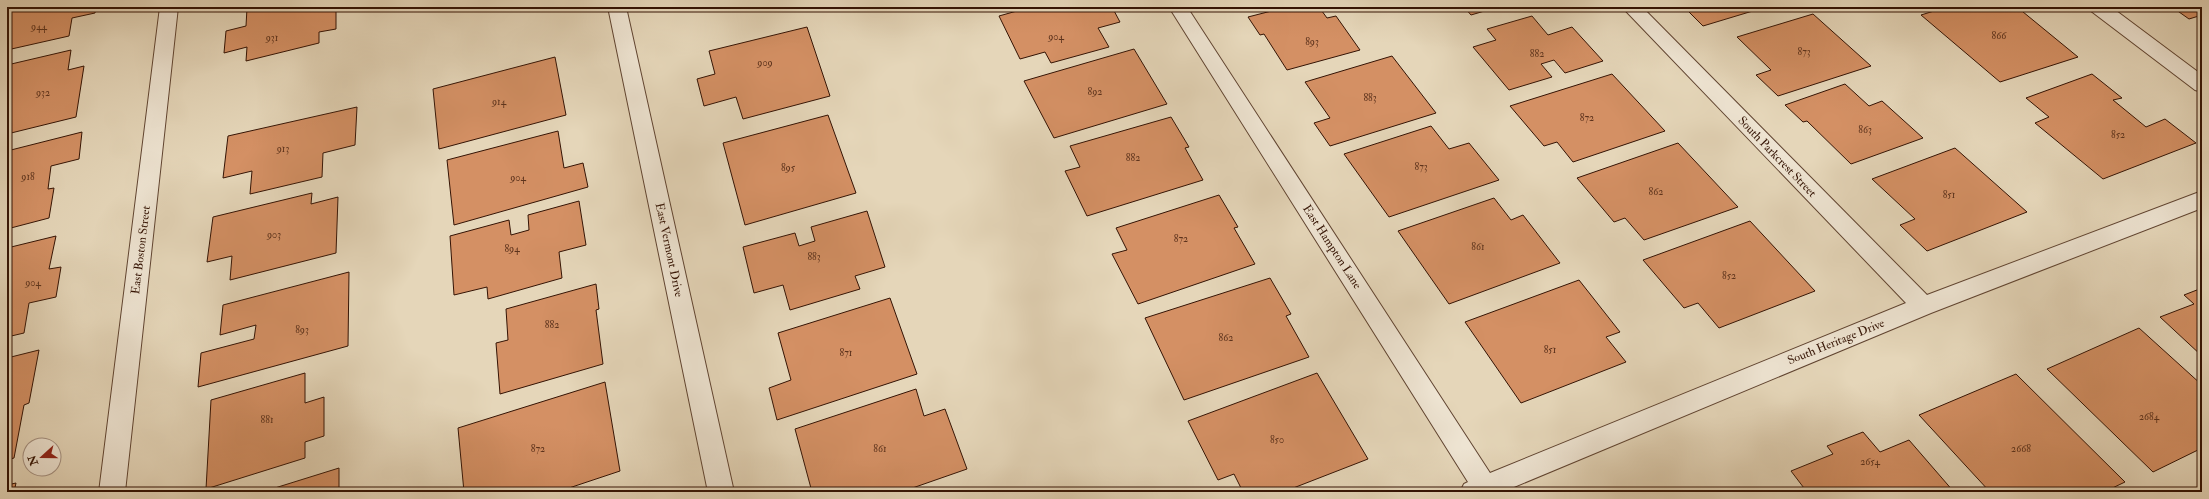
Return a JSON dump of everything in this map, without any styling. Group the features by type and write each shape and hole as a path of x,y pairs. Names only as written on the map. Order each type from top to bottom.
{"street":[{"name":"East Boston Street","path":"112,492 169,7"},
{"name":"East Vermont Drive","path":"617,7 721,492"},
{"name":"East Hampton Lane","path":"1178,7 1479,490"},
{"name":"South Parkcrest Street","path":"1631,7 1923,306"},
{"path":"2098,7 2202,85"},
{"name":"South Heritage Drive","path":"1479,490 1923,306 2202,199"}],"building":[{"path":"7,7 96,7 95,13 72,18 69,36 7,50"},
{"path":"336,7 336,29 319,32 319,43 246,61 247,47 224,53 226,31 246,26 247,8"},
{"path":"1031,7 1112,7 1120,22 1098,28 1109,47 1051,63 1045,52 1020,59 999,16"},
{"path":"1287,7 1319,7 1327,18 1336,16 1360,50 1287,70 1264,34 1260,35 1248,17"},
{"path":"1464,7 1498,7 1471,15"},
{"path":"1684,7 1766,7 1703,26"},
{"path":"1947,7 2017,7 2078,57 2000,82 1921,15"},
{"path":"2172,7 2202,7 2202,15 2189,19"},
{"path":"1813,14 1871,66 1778,96 1756,75 1771,70 1737,37"},
{"path":"1532,16 1548,35 1572,27 1603,61 1565,73 1554,60 1541,64 1552,77 1509,90 1473,47 1496,40 1487,29"},
{"path":"807,27 830,96 743,119 736,97 704,106 697,79 715,74 709,51"},
{"path":"1134,49 1167,104 1054,138 1024,81"},
{"path":"71,50 68,70 84,66 76,117 7,134 7,65"},
{"path":"1392,56 1436,113 1330,146 1314,123 1330,118 1305,82"},
{"path":"555,57 566,115 439,149 433,89"},
{"path":"1612,74 1665,131 1573,162 1557,142 1544,146 1510,106"},
{"path":"2092,74 2122,98 2113,100 2146,127 2165,119 2196,143 2103,179 2035,123 2049,117 2026,98"},
{"path":"1845,84 1869,106 1882,101 1923,138 1851,164 1807,121 1803,122 1785,105"},
{"path":"357,107 355,145 323,153 322,177 250,194 252,171 223,178 228,136"},
{"path":"828,115 856,193 745,225 723,143"},
{"path":"1171,117 1189,147 1185,148 1203,180 1087,216 1065,171 1080,167 1070,146"},
{"path":"1431,126 1449,149 1469,143 1499,180 1389,217 1344,154"},
{"path":"558,131 564,168 583,163 588,187 454,225 447,160"},
{"path":"82,132 79,159 51,166 48,189 54,188 49,218 7,229 7,151"},
{"path":"1678,143 1738,207 1644,240 1625,218 1614,222 1577,178"},
{"path":"1955,148 2027,212 1927,251 1900,225 1915,219 1872,179"},
{"path":"312,193 311,204 338,197 336,253 230,280 232,256 207,262 213,217"},
{"path":"1219,195 1238,227 1234,228 1255,264 1138,304 1112,254 1127,250 1116,228"},
{"path":"1494,198 1511,220 1523,215 1560,263 1449,304 1398,231"},
{"path":"579,201 586,245 559,252 562,278 488,299 487,287 454,295 450,236 509,220 511,235 529,230 528,215"},
{"path":"867,211 885,267 855,276 860,289 790,310 783,285 754,293 743,247 795,233 799,246 815,241 811,227"},
{"path":"1750,221 1815,291 1719,328 1698,303 1684,308 1643,260"},
{"path":"56,236 49,269 61,267 56,297 29,303 24,333 7,337 7,248"},
{"path":"349,272 348,346 198,387 201,353 254,339 256,325 220,335 223,305"},
{"path":"1270,278 1291,314 1286,316 1309,357 1184,400 1145,318"},
{"path":"1579,280 1620,332 1606,337 1626,362 1521,403 1465,322"},
{"path":"596,284 599,309 596,310 603,364 500,394 496,343 508,340 506,309"},
{"path":"2202,288 2202,356 2160,317 2194,304 2184,295"},
{"path":"890,298 917,374 777,420 769,388 791,380 778,333"},
{"path":"2139,328 2202,385 2202,448 2153,472 2047,369"},
{"path":"39,350 29,403 24,405 14,458 7,460 7,358"},
{"path":"305,373 305,403 324,397 324,436 305,442 305,458 206,489 211,400"},
{"path":"1317,373 1368,459 1283,492 1243,492 1234,474 1218,480 1188,421"},
{"path":"2016,374 2125,482 2104,492 1990,492 1919,415"},
{"path":"605,382 620,471 557,492 464,492 458,428"},
{"path":"916,389 924,416 945,409 967,469 901,492 812,492 795,429"},
{"path":"1863,432 1880,452 1909,440 1954,492 1807,492 1791,471 1833,454 1827,446"},
{"path":"339,468 339,492 262,492"},
{"path":"16,483 14,492 7,492 7,485"}]}
